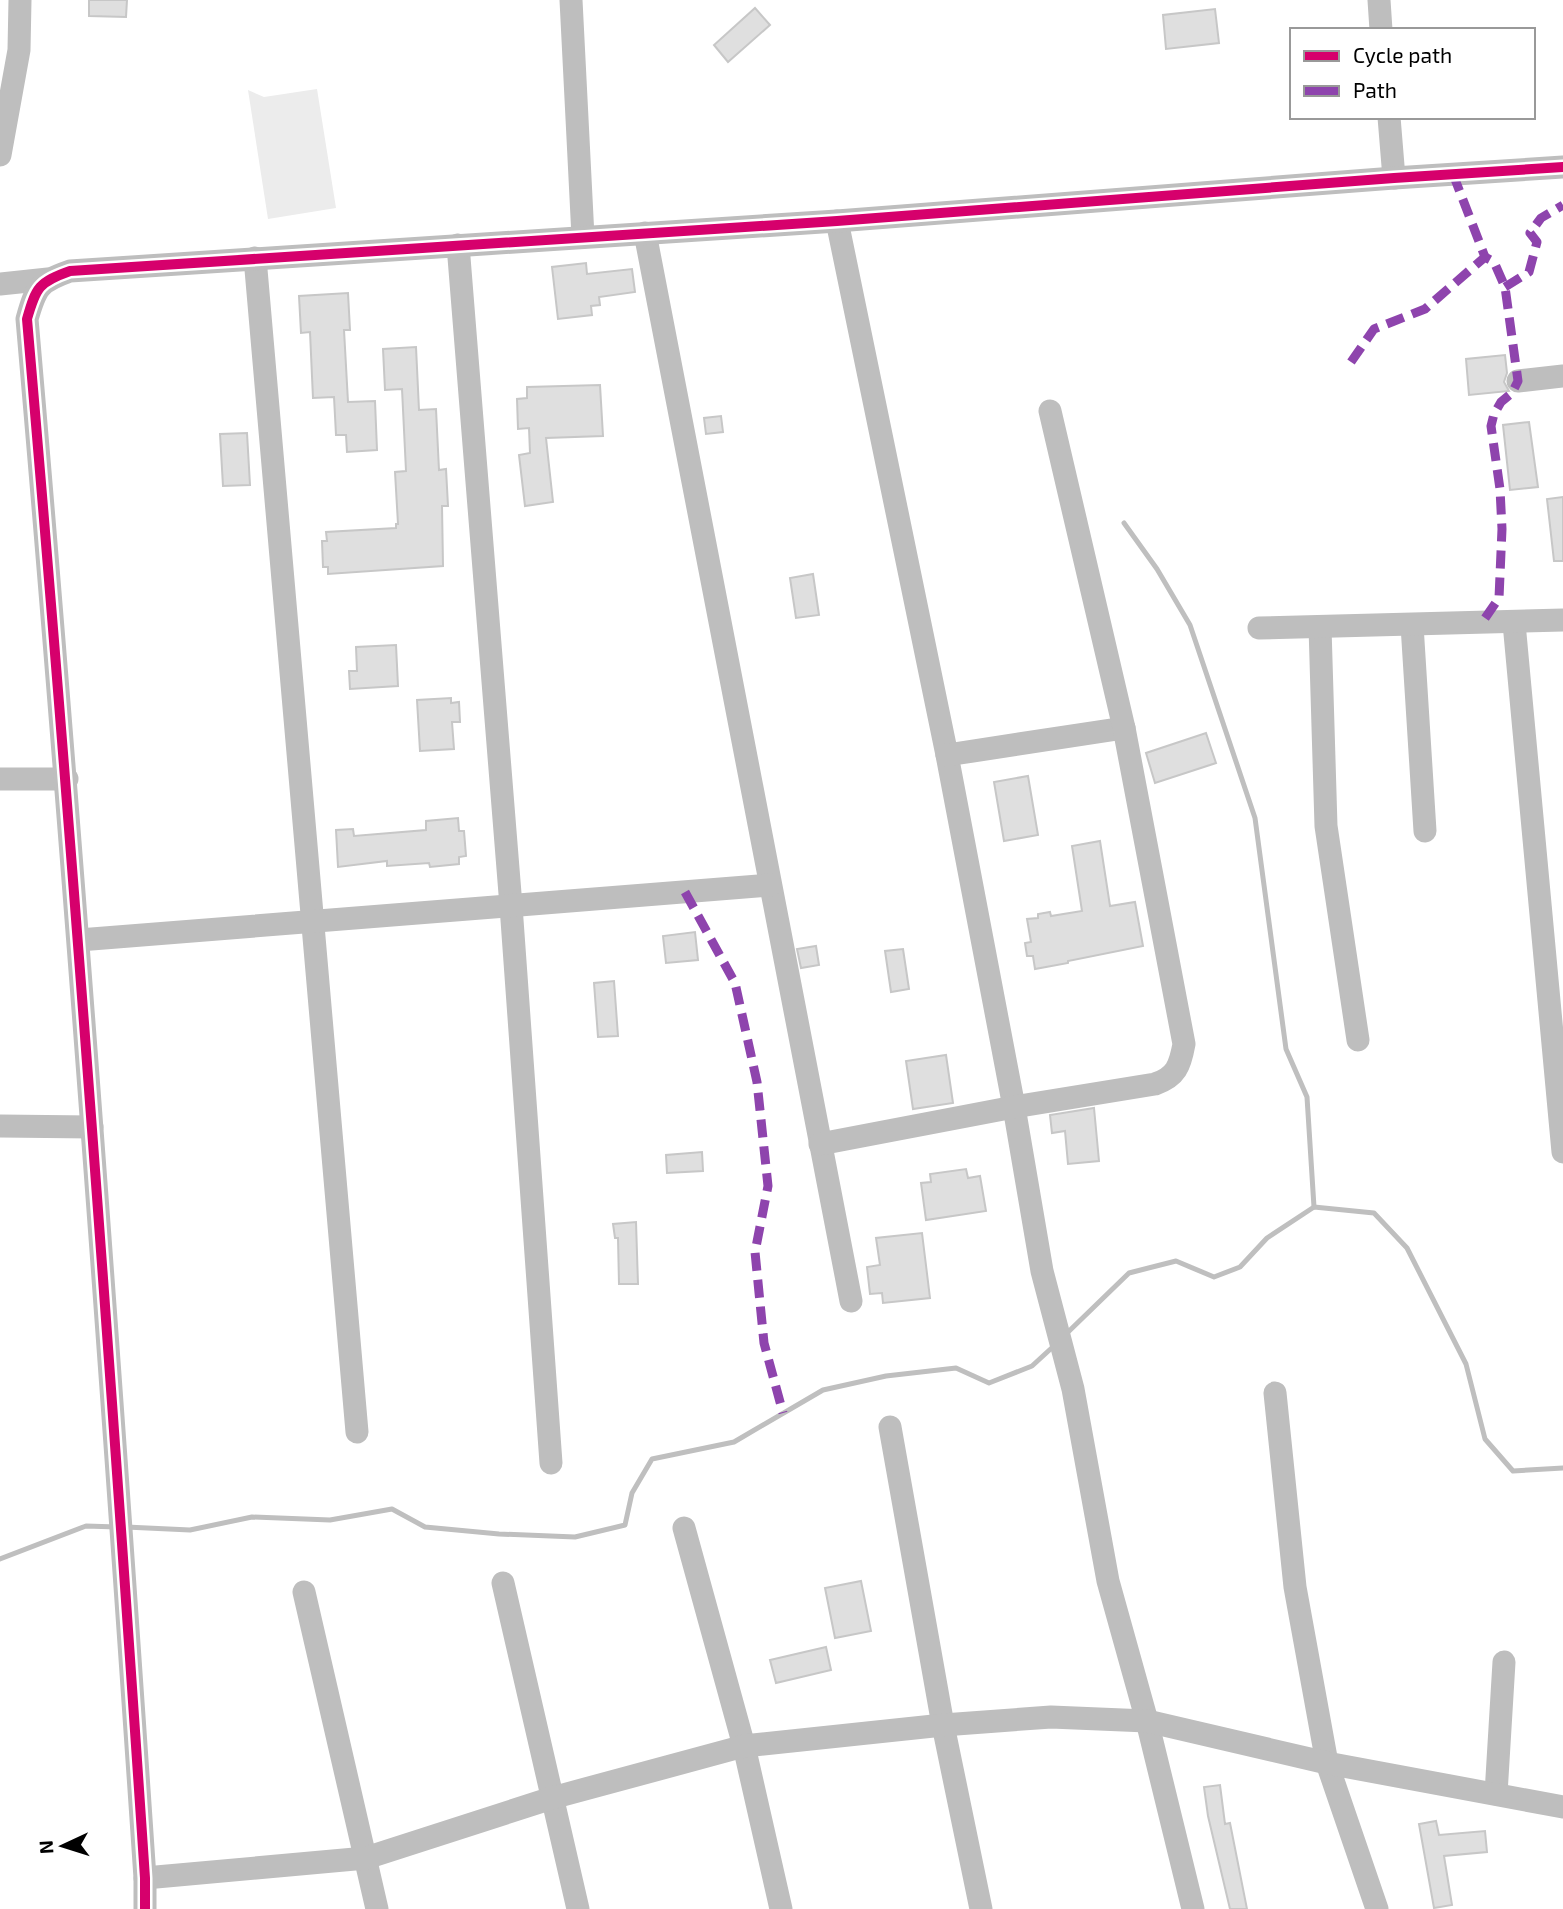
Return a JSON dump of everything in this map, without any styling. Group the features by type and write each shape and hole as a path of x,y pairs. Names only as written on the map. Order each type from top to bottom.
{"street":[{"path":"0,155 19,50 20,0"},
{"path":"571,0 583,237"},
{"path":"1379,0 1381,28"},
{"path":"1389,119 1394,178"},
{"path":"0,284 48,279 71,271 837,221 1563,167"},
{"path":"837,221 947,755 1014,1107 1042,1271 1073,1389 1108,1581 1147,1721 1193,1909"},
{"path":"645,233 851,1301"},
{"path":"458,245 511,906 551,1463"},
{"path":"255,258 357,1432"},
{"path":"48,279 34,294 27,319 79,940 123,1546 145,1909"},
{"path":"1518,381 1563,376"},
{"path":"820,1144 1014,1107 1155,1084 1166,1080 1177,1071 1181,1060 1184,1044 1124,728 1050,411"},
{"path":"1259,628 1563,620"},
{"path":"1514,623 1563,1152"},
{"path":"1412,625 1425,831"},
{"path":"1320,627 1326,826 1359,1040"},
{"path":"947,755 1124,728"},
{"path":"0,779 67,779"},
{"path":"79,940 770,885"},
{"path":"0,1126 92,1127"},
{"path":"1275,1393 1295,1587 1327,1763 1377,1909"},
{"path":"890,1427 943,1724 981,1909"},
{"path":"684,1528 744,1746 780,1909"},
{"path":"503,1583 578,1909"},
{"path":"304,1592 377,1909"},
{"path":"1496,1794 1504,1662"},
{"path":"145,1878 366,1858 552,1798 744,1746 943,1724 1051,1717 1147,1721 1327,1763 1563,1807"}],"shaded area":[{"path":"317,89 336,208 268,219 248,90 264,97"}],"building":[{"path":"89,0 127,0 126,17 89,16"},
{"path":"755,8 770,25 728,62 714,45"},
{"path":"1215,9 1219,43 1166,49 1163,15"},
{"path":"586,263 587,274 632,269 635,292 599,297 600,305 591,306 592,315 558,319 552,267"},
{"path":"348,293 350,330 344,330 348,402 375,401 377,450 347,452 346,435 336,435 334,397 313,398 310,332 301,333 299,296"},
{"path":"416,347 419,410 436,409 439,470 446,469 448,506 442,506 443,566 328,574 328,567 323,567 322,541 327,541 326,532 396,528 398,524 395,472 406,471 402,389 385,390 383,349"},
{"path":"1505,355 1507,373 1504,382 1509,391 1469,395 1466,359"},
{"path":"600,385 603,436 546,438 553,502 525,506 519,455 530,453 529,428 518,429 517,399 527,398 527,387"},
{"path":"721,416 723,432 706,434 704,418"},
{"path":"1529,422 1538,487 1510,490 1503,425"},
{"path":"247,433 250,485 223,486 220,434"},
{"path":"1563,497 1563,561 1554,561 1547,499"},
{"path":"813,574 819,615 796,618 790,578"},
{"path":"396,645 398,686 350,689 349,671 357,671 356,647"},
{"path":"451,698 451,703 459,702 460,722 452,722 454,749 420,751 417,700"},
{"path":"1206,733 1216,763 1155,783 1146,753"},
{"path":"1028,776 1038,835 1004,841 994,782"},
{"path":"458,818 459,831 464,831 466,856 459,857 459,864 430,867 429,863 387,866 387,861 338,867 336,830 353,829 354,836 426,830 426,821"},
{"path":"1100,841 1110,906 1135,902 1143,946 1035,969 1033,956 1027,956 1025,943 1031,942 1027,919 1038,918 1038,914 1050,912 1051,916 1082,911 1072,846"},
{"path":"695,932 698,960 666,963 663,936"},
{"path":"816,946 819,965 801,968 797,949"},
{"path":"903,949 909,989 891,992 885,951"},
{"path":"614,981 618,1036 598,1037 594,983"},
{"path":"946,1055 953,1103 913,1109 906,1061"},
{"path":"1094,1108 1099,1161 1068,1164 1065,1131 1052,1133 1050,1115"},
{"path":"702,1152 703,1171 667,1173 666,1155"},
{"path":"966,1169 968,1178 980,1176 986,1211 926,1220 921,1183 931,1182 930,1174"},
{"path":"636,1222 638,1284 619,1284 618,1238 615,1238 613,1224"},
{"path":"922,1233 930,1298 883,1303 882,1293 870,1294 867,1267 880,1265 876,1238"},
{"path":"861,1581 871,1631 835,1638 825,1588"},
{"path":"826,1647 831,1670 776,1683 770,1660"},
{"path":"1220,1785 1225,1824 1230,1823 1247,1909 1230,1909 1208,1816 1204,1787"},
{"path":"1436,1821 1439,1835 1485,1831 1487,1852 1444,1856 1452,1905 1434,1908 1419,1824"}],"waterway":[{"path":"1124,523 1157,569 1190,625 1255,818 1286,1049 1307,1097 1314,1207"},
{"path":"1065,1335 1129,1273 1176,1261 1214,1277 1240,1267 1267,1238 1314,1207 1374,1213 1407,1248 1466,1364 1485,1439 1513,1471 1563,1468"},
{"path":"126,1527 190,1530 252,1517 330,1520 392,1509 425,1527 575,1537 625,1525 632,1493 652,1459 734,1442 823,1390 886,1376 956,1368 989,1383 1032,1366 1056,1344"},
{"path":"0,1559 86,1526 117,1527"}],"marked path":[{"path":"1453,174 1485,257"},
{"path":"1505,287 1529,272 1537,242 1530,233 1541,218 1563,205"},
{"path":"1351,362 1374,329 1425,309 1485,257 1494,262 1505,287 1518,381 1512,393 1501,402 1491,426 1500,489 1502,529 1499,598 1481,624"},
{"path":"685,892 735,983 757,1082 768,1186 755,1252 764,1343 783,1413"}],"cycle path":[{"path":"145,1909 132,1683 90,1098 27,319 40,287 70,271 837,221 1563,167"}]}
